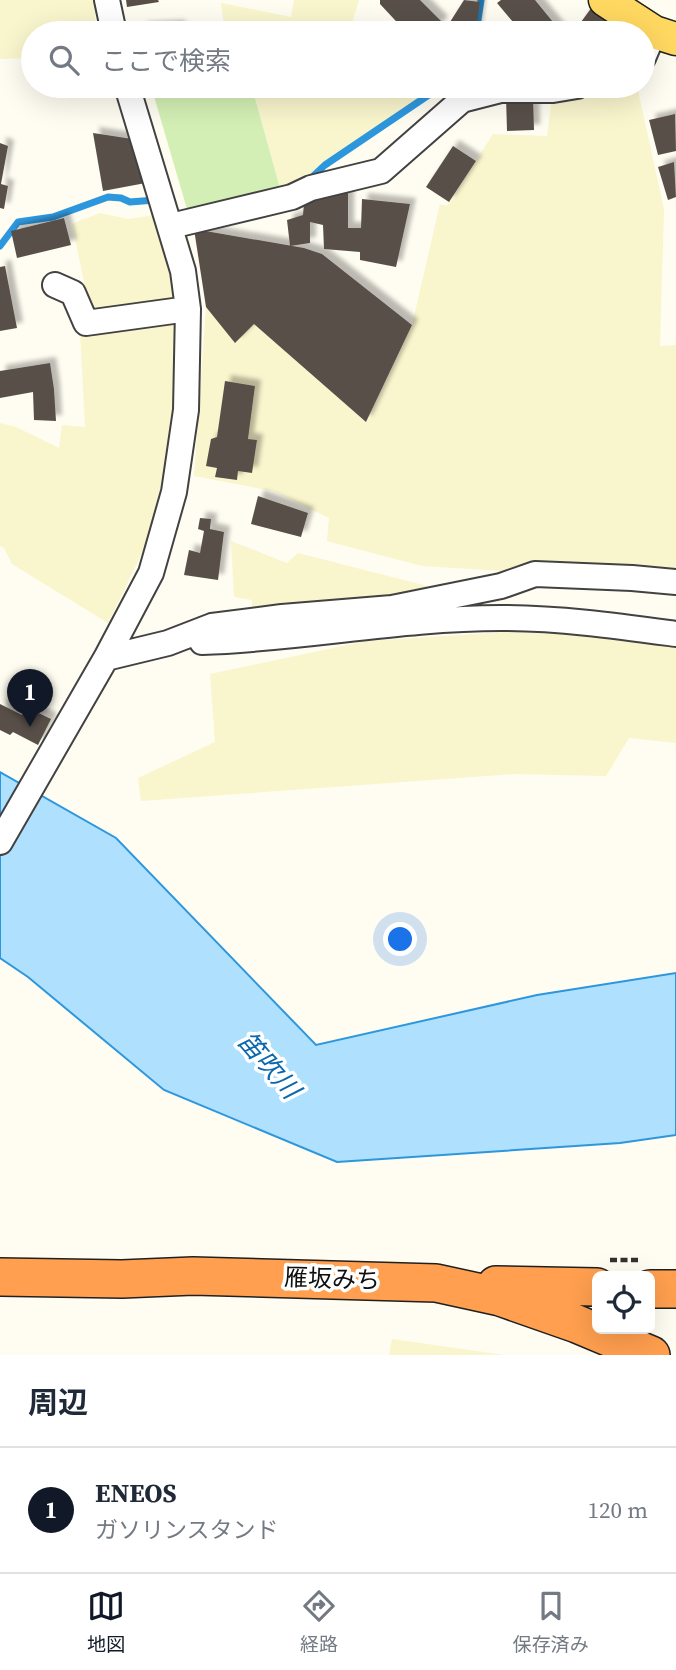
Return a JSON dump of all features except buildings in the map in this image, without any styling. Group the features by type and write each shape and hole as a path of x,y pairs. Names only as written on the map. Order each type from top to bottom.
{"highway":[{"name":"雁坂みち","path":"0,1277 122,1279 193,1276 436,1283 500,1297 578,1324 651,1355"},
{"path":"436,1283 592,1287"},
{"path":"655,1289 676,1289"}],"main road":[{"path":"605,0 631,21"}],"street":[{"path":"107,0 111,21"},
{"path":"0,842 106,658 151,573 174,492 186,410 188,309 183,271 171,226 131,98"},
{"path":"171,226 292,197 311,188 381,171 462,100 470,98"},
{"path":"55,285 73,293 86,323 188,309"},
{"path":"106,658 170,642 212,626 392,608 501,586 535,574 676,582"},
{"path":"170,642 244,641 346,628 498,618 573,619 676,634"}],"shaded area":[{"path":"0,0 94,0 95,21 21,21 21,58 0,59"},
{"path":"294,0 359,0 354,21 223,21 221,3 291,17"},
{"path":"255,98 423,98 325,165 302,186 281,192"},
{"path":"552,98 640,98 664,209 660,346 676,345 676,582 422,566 327,541 329,518 273,491 194,476 206,307 254,324 366,422 412,325 440,204 447,206 493,134 547,136"},
{"path":"100,213 128,219 155,215 176,297 90,311 72,224"},
{"path":"178,318 173,415 160,491 146,545 108,623 12,564 4,548 0,546 0,423 16,427 59,448 62,425 85,427 80,332"},
{"path":"231,541 287,563 298,553 447,591 253,617 252,600 234,597"},
{"path":"555,629 676,647 676,743 629,738 606,776 514,774 141,801 138,778 215,742 210,674 366,641"},
{"path":"392,1339 505,1355 389,1355"}],"green space":[{"path":"155,98 255,98 281,192 203,212 187,209"}],"water":[{"name":"笛吹川","path":"0,772 116,838 316,1045 537,995 676,973 676,1135 620,1143 337,1162 164,1090 28,977 0,958"}],"waterway":[{"path":"478,21 481,0"},
{"path":"310,179 325,165 424,98"},
{"path":"0,246 18,222 53,217 108,197 130,202 155,200"}],"place":[{"name":"ENEOS","path":"30,727"}]}
